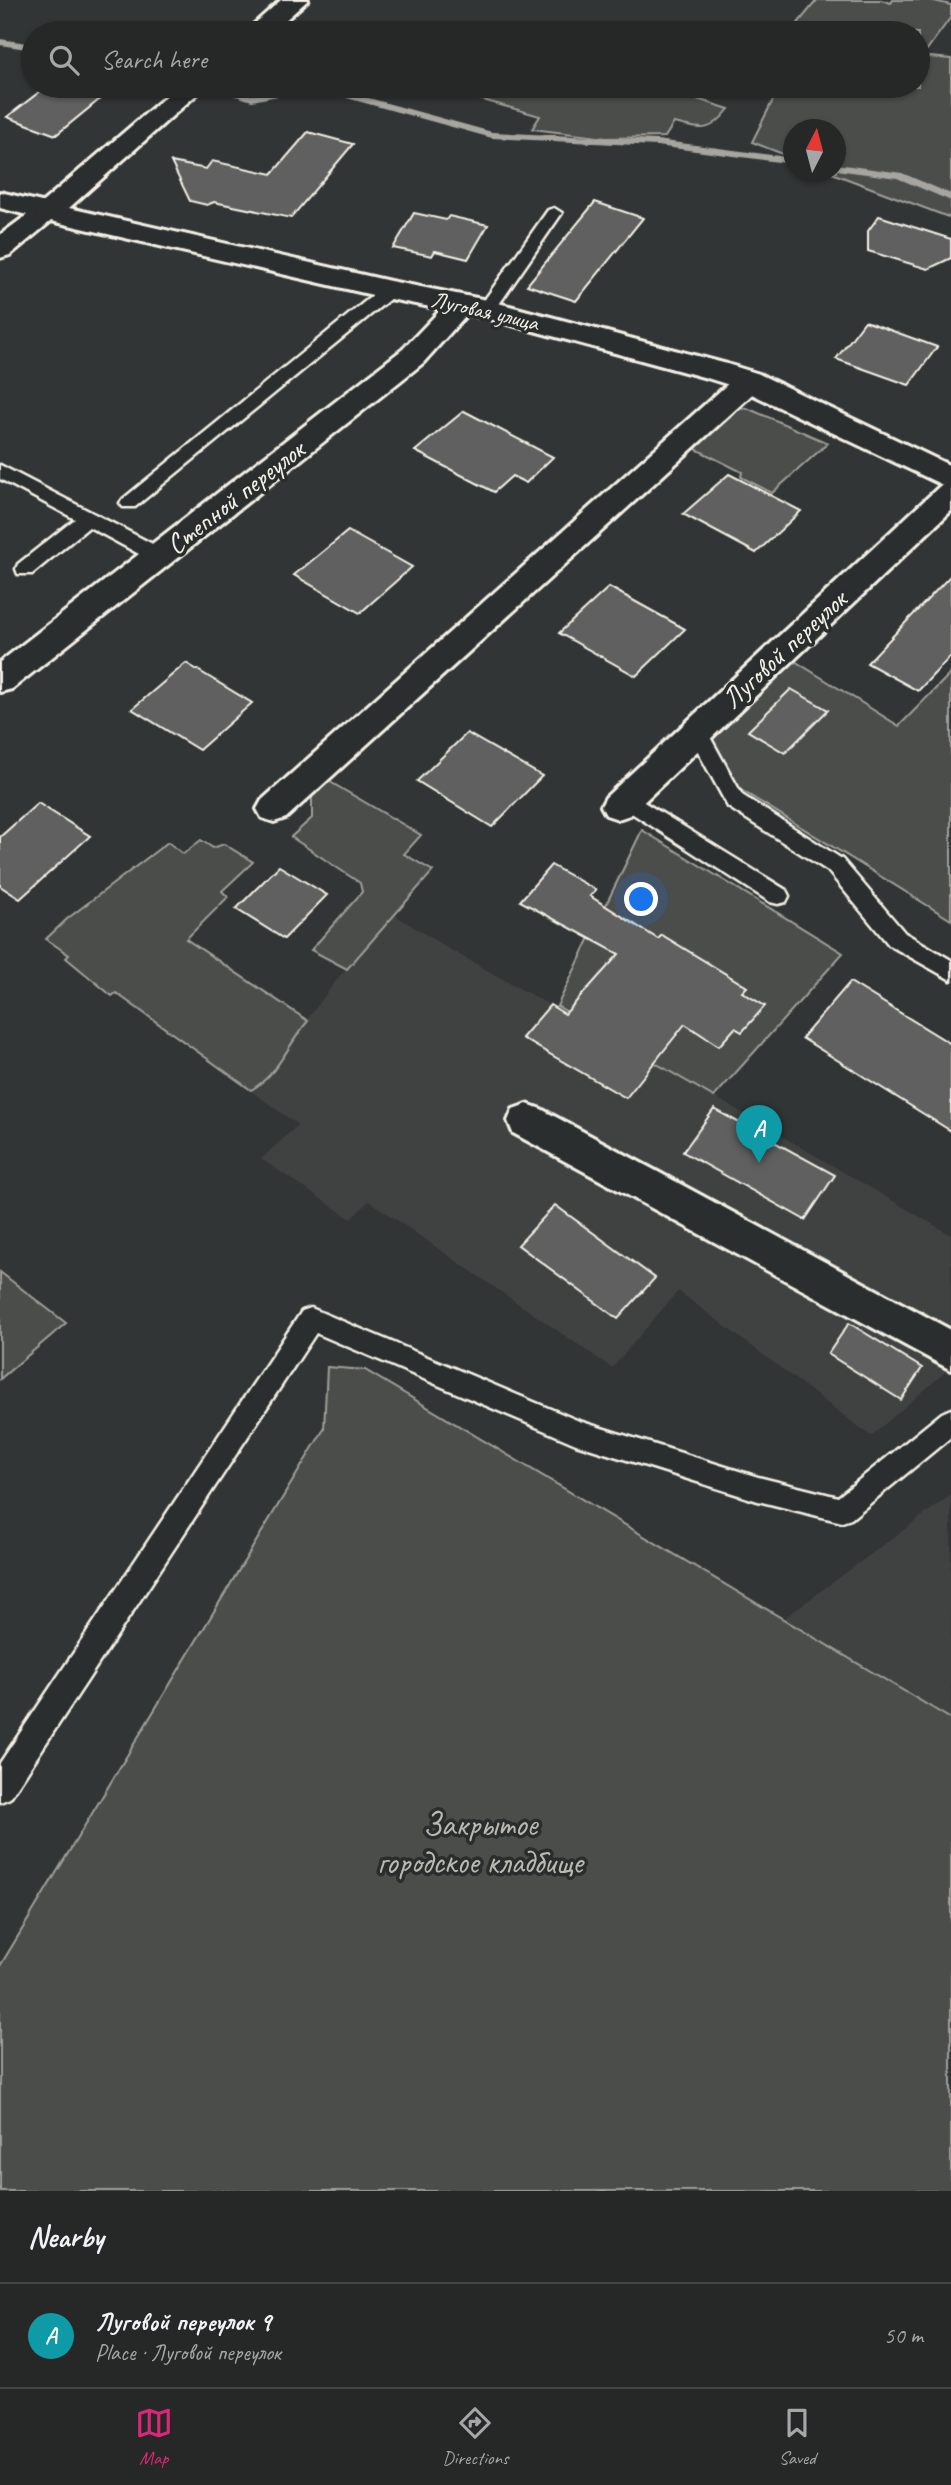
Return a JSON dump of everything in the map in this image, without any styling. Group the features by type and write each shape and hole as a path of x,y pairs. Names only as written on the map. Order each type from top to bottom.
{"street":[{"path":"271,21 296,0"},
{"path":"0,249 48,212 178,98"},
{"name":"Луговая улица","path":"0,201 474,307 749,380 951,479"},
{"name":"Степной переулок","path":"0,680 474,307"},
{"path":"274,809 749,380"},
{"name":"Луговой переулок","path":"622,803 951,493"},
{"path":"527,1121 951,1351"}],"lane":[{"path":"474,307 554,213"},
{"path":"129,503 390,290"},
{"path":"0,471 159,556"},
{"path":"25,569 88,518"},
{"path":"697,731 735,801 835,865 897,939 951,971"},
{"path":"622,803 778,896"},
{"path":"0,1788 311,1320 576,1432 758,1489 842,1510 951,1422"}],"shaded area":[{"path":"393,914 449,949 715,1097 951,1235 951,1367 871,1436 678,1291 612,1368 369,1201 351,1219 261,1159 298,1125 250,1090 257,1087 282,1061 293,1039 338,978"},
{"path":"951,1495 951,1719 783,1619"}],"green space":[{"path":"817,0 881,0 891,3 893,0 930,0 951,5 951,17 930,46 930,21 800,21"},
{"path":"930,57 951,59 951,218 846,178 846,119 783,119 783,154 752,142 774,98 930,98"},
{"path":"476,98 694,98 729,109 717,122 706,128 674,123 665,137 606,138 532,129 540,116"},
{"path":"729,407 747,408 828,443 772,493 741,477 742,472 688,445"},
{"path":"790,658 899,726 951,673 951,920 741,790 706,736"},
{"path":"325,779 421,835 404,854 433,871 347,969 311,950 362,892 360,883 291,837 312,818 312,793"},
{"path":"642,830 843,953 714,1097 557,1006"},
{"path":"201,840 213,848 224,844 253,862 222,891 228,897 186,939 308,1021 276,1068 251,1090 116,993 112,996 66,958 69,955 46,939 67,919 168,842 183,854"},
{"path":"0,1272 66,1323 0,1379"},
{"name":"Закрытое городское кладбище","path":"327,1367 365,1370 951,1719 951,2191 0,2191 0,1966 324,1429"}],"building":[{"path":"32,98 101,98 56,135 7,117"},
{"path":"308,132 353,144 291,218 214,202 207,205 190,201 171,162 206,169 212,161 272,174"},
{"path":"595,202 643,218 576,301 527,285"},
{"path":"414,213 446,220 449,216 488,225 468,259 435,251 432,256 393,248"},
{"path":"879,216 951,239 951,258 928,269 868,251 868,231"},
{"path":"865,321 937,347 909,385 836,359"},
{"path":"464,411 553,457 526,483 512,476 494,492 415,451"},
{"path":"729,474 801,511 756,553 683,514"},
{"path":"348,531 412,567 360,613 294,575"},
{"path":"951,575 951,656 918,691 867,663"},
{"path":"609,587 685,629 636,676 559,633"},
{"path":"186,663 252,703 199,750 132,709"},
{"path":"791,689 828,710 785,753 748,731"},
{"path":"467,733 542,776 492,827 417,781"},
{"path":"38,803 90,836 20,899 0,886 0,837"},
{"path":"551,865 596,890 590,896 658,939 662,935 747,987 742,992 765,1006 742,1032 735,1028 719,1046 685,1024 626,1098 522,1038 550,1005 565,1014 619,954 520,901"},
{"path":"279,866 327,895 284,939 236,909"},
{"path":"850,982 951,1044 951,1131 802,1038"},
{"path":"714,1109 835,1175 805,1220 683,1152"},
{"path":"555,1205 655,1278 618,1319 518,1245"},
{"path":"849,1323 922,1368 901,1400 828,1354"}],"waterway":[{"path":"0,42 21,45"},
{"path":"358,98 492,135 657,143 783,160"},
{"path":"846,168 899,175 951,198"}],"place":[{"name":"Луговой переулок 9","path":"759,1163"}]}
